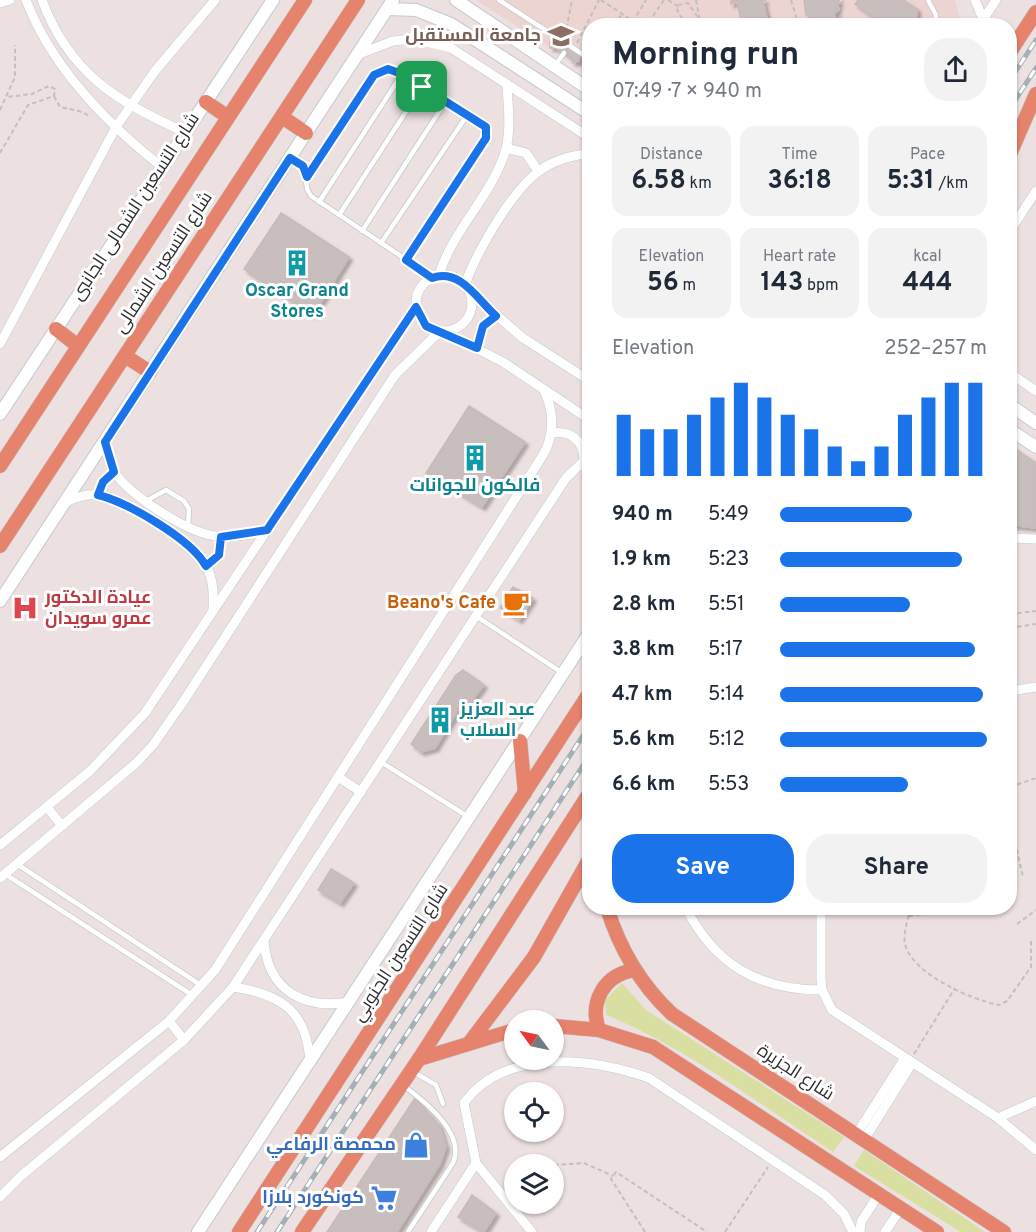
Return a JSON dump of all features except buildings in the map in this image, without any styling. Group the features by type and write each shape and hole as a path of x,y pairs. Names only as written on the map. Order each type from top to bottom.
{"main road":[{"name":"شارع التسعين الشمالى","path":"0,466 305,0"},
{"name":"شارع التسعين الشمالى","path":"0,546 358,0"},
{"path":"1017,41 1036,12"},
{"path":"1017,138 1036,94"},
{"path":"206,102 228,117"},
{"path":"282,117 306,133"},
{"path":"56,329 78,346"},
{"path":"125,356 150,372"},
{"name":"شارع التسعين الجنوبي","path":"239,1232 582,704"},
{"path":"519,741 525,793"},
{"path":"302,1232 415,1064 582,804"},
{"path":"470,1042 534,957 582,872"},
{"name":"شارع الجزيرة","path":"610,915 622,949 634,970 672,1014 1004,1232"},
{"path":"599,1030 595,1008 603,988 613,977 634,970"},
{"path":"564,1027 599,1030 653,1047 937,1232"},
{"path":"415,1064 470,1042 504,1033"}],"street":[{"path":"0,3 10,0"},
{"path":"26,0 41,34 63,68 116,127 162,167"},
{"path":"42,0 58,34 73,56 102,86 129,107 185,132"},
{"path":"0,344 116,127 177,43 215,0"},
{"name":"شارع التسعين الشمالى الجانبى","path":"0,414 273,0"},
{"path":"456,0 582,85"},
{"path":"975,0 980,18"},
{"path":"984,18 996,0"},
{"path":"0,601 390,4 424,6 582,109"},
{"path":"357,56 374,46 393,41 433,42 451,48 582,133"},
{"path":"0,845 90,771 128,734 160,692 416,307 421,287 436,276 495,175 506,147 509,124 507,84"},
{"path":"506,147 526,153 538,171"},
{"path":"3,876 135,764 163,732 395,375 441,331 456,328 467,319 472,305 467,288 489,236 519,190 538,171 570,156 582,154"},
{"path":"1017,220 1036,191"},
{"path":"436,276 453,276 523,338 582,376"},
{"path":"416,307 426,326 477,348 582,415"},
{"path":"477,348 483,326 496,316"},
{"path":"1017,378 1036,391"},
{"path":"0,1157 169,1021 194,996 226,953 543,455 551,433 552,416 544,390"},
{"path":"1017,410 1036,423"},
{"path":"551,433 564,432 575,438 582,447"},
{"path":"1017,435 1036,447"},
{"path":"105,442 114,472 124,484 146,501 188,526 221,537 267,530"},
{"path":"0,1197 21,1176 184,1040 233,987 566,478 582,462"},
{"path":"98,495 103,482 114,472"},
{"path":"65,502 81,496 98,495 114,499 189,546 206,566 214,592 213,610"},
{"path":"206,566 219,555 221,537"},
{"path":"1017,538 1036,539"},
{"path":"198,1232 582,644"},
{"path":"1017,690 1036,687"},
{"path":"338,777 361,792"},
{"path":"47,807 62,826"},
{"path":"690,915 707,942 740,970 780,987 822,990"},
{"path":"821,915 819,944 822,990 832,1010 998,1118 1036,1150"},
{"path":"264,941 269,968 285,989 303,999 321,1004 350,1002"},
{"path":"233,987 273,997 297,1016 309,1044 310,1063"},
{"path":"169,1021 184,1040"},
{"path":"532,1232 476,1163 464,1103 476,1086 504,1072 562,1061 621,1068 649,1078 825,1195 844,1214 853,1232"},
{"path":"860,1138 909,1061"},
{"path":"998,1118 1036,1101"},
{"path":"430,1232 476,1163"},
{"path":"860,1232 861,1222 879,1194"},
{"path":"885,1232 901,1208"}],"lane":[{"path":"499,0 568,48 582,55"},
{"path":"928,0 936,18"},
{"path":"555,66 568,48"},
{"path":"307,177 374,75 388,69 402,74 484,124 487,130 486,138 406,260"},
{"path":"319,202 402,74"},
{"path":"339,215 422,87"},
{"path":"363,231 446,101"},
{"path":"381,243 468,114"},
{"path":"290,158 303,166 309,193 319,202 406,260 436,276"},
{"path":"146,501 166,490 176,494 189,509 188,526"},
{"path":"476,616 563,673"},
{"path":"381,762 470,818"},
{"path":"17,864 202,986"},
{"path":"3,876 194,996"},
{"path":"415,1064 436,1085 443,1104"},
{"path":"401,1084 438,1114 455,1152 453,1163 408,1232"}],"path":[{"path":"568,48 572,0"},
{"path":"588,18 600,0 628,18"},
{"path":"635,18 646,0"},
{"path":"653,16 664,0"},
{"path":"668,0 677,5 683,18"},
{"path":"677,5 681,0"},
{"path":"696,0 699,18"},
{"path":"791,0 796,18"},
{"path":"842,18 839,9 844,0"},
{"path":"677,5 688,3 697,18"},
{"path":"620,18 622,14"},
{"path":"568,48 582,27"},
{"path":"0,110 7,97 17,66 15,45"},
{"path":"7,97 37,92 49,86 55,89 54,96 60,107 84,112 94,120"},
{"path":"0,153 28,105 54,96"},
{"path":"1017,613 1036,611"},
{"path":"1017,627 1036,624"},
{"path":"1017,785 1036,778"},
{"path":"1017,852 1023,877"},
{"path":"1017,924 1036,910"},
{"path":"917,915 909,916 905,936 909,954 916,964 978,1001 999,1005 1007,1001 1031,967 1031,941"},
{"path":"909,1061 955,988"},
{"path":"725,1232 773,1160"},
{"path":"564,1164 584,1163 613,1176"},
{"path":"645,1232 611,1179 616,1172 707,1232"}],"shaded area":[{"name":"جامعة المستقبل","path":"476,0 955,0 960,18 582,18 582,68 556,48 552,49"}],"green space":[{"path":"622,983 646,1010 844,1137 833,1152 693,1060 606,1015 605,1000"},
{"path":"864,1150 985,1232 961,1232 854,1166"}],"railway":[{"path":"1017,69 1036,40"},
{"path":"1017,97 1036,68"},
{"path":"257,1232 582,737"},
{"path":"277,1232 582,767"}],"place":[{"name":"جامعة المستقبل","path":"561,36"},
{"name":"Oscar Grand Stores","path":"297,263"},
{"name":"فالكون للجوانات","path":"475,458"},
{"name":"Beano's Cafe","path":"516,603"},
{"name":"عيادة الدكتور عمرو سويدان","path":"25,608"},
{"name":"عبد العزيز السلاب","path":"440,720"},
{"name":"محمصة الرفاعي","path":"416,1145"},
{"name":"كونكورد بلازا","path":"384,1198"}],"route":[{"path":"388,69 395,71 422,87 484,124 487,134 406,260 432,278 446,275 460,280 496,316 483,326 478,336 477,348 426,326 421,321 416,307 267,530 248,535 221,537 219,555 206,566 202,558 175,536 114,499 98,495 103,482 114,472 105,442 290,158 303,166 307,177 369,81 380,71 388,69"}]}
